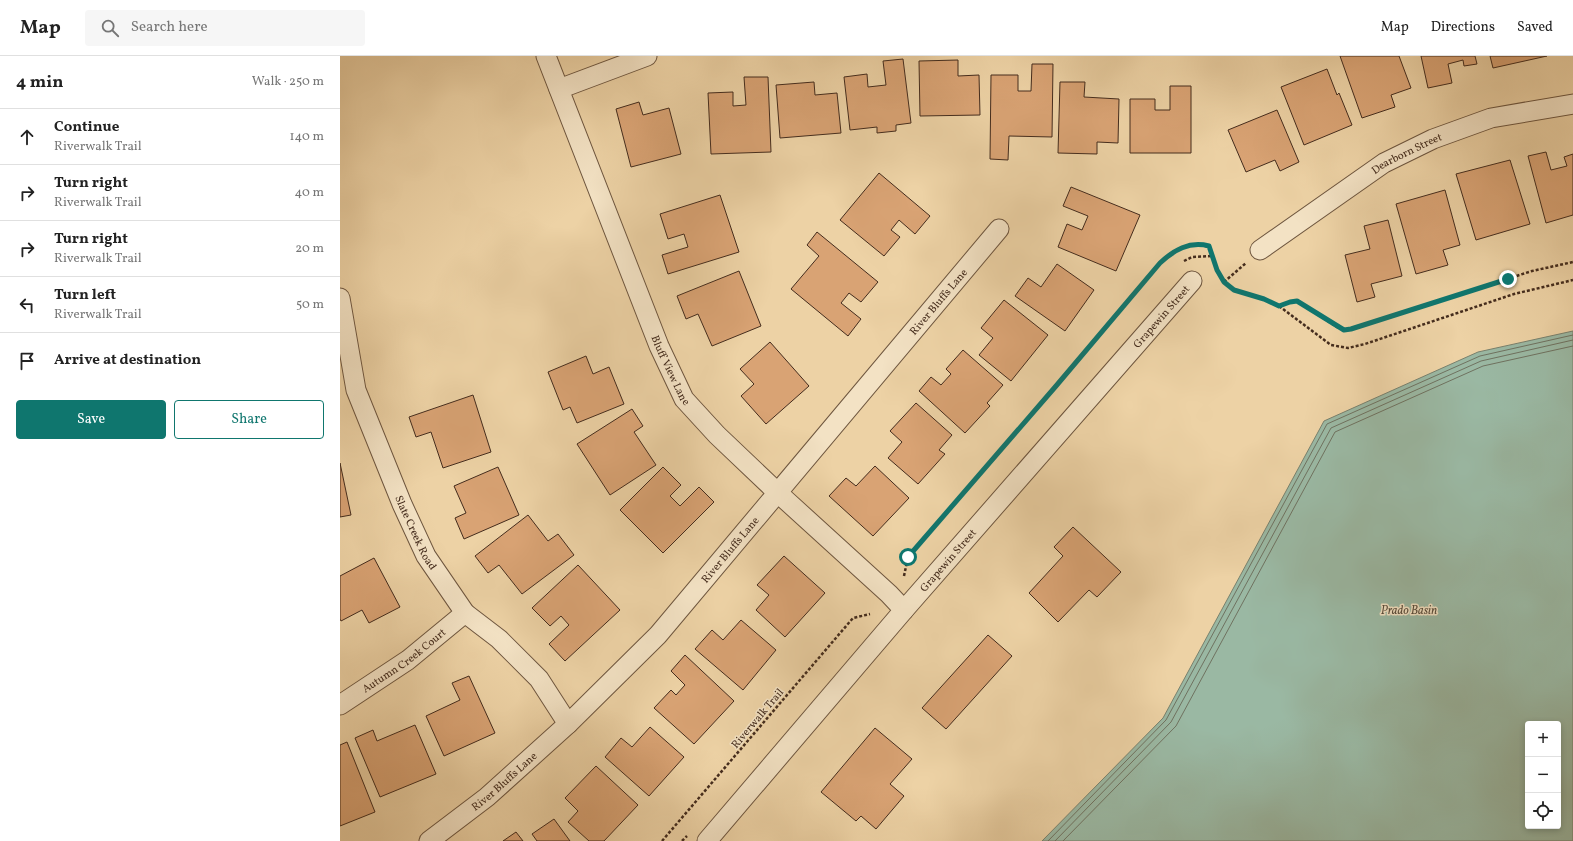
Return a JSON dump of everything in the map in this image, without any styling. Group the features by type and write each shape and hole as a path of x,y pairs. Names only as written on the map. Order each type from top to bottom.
{"street":[{"name":"Bluff View Lane","path":"546,56 658,346 684,399 717,435 889,594 904,610"},
{"path":"559,89 648,56"},
{"name":"Dearborn Street","path":"1260,250 1384,163 1433,138 1491,118 1554,106 1573,104"},
{"name":"River Bluffs Lane","path":"430,841 487,797 568,724 658,635 999,229"},
{"name":"Grapewin Street","path":"707,841 904,610 1192,281"},
{"name":"Slate Creek Road","path":"340,298 348,393 426,556 465,613 499,640 539,679 568,724"},
{"name":"Autumn Creek Court","path":"340,705 408,660 465,613"}],"path":[{"path":"904,576 908,557 1160,263 1173,251 1192,244 1209,246 1217,270 1224,282 1234,290 1264,299 1279,306 1331,345 1348,348 1365,344 1514,294 1573,280"},
{"path":"1224,282 1260,250"},
{"path":"1279,306 1297,301 1337,327 1344,330 1351,329 1526,273 1573,262"},
{"name":"Riverwalk Trail","path":"662,841 853,618 870,614"}],"water":[{"name":"Prado Basin","path":"1573,331 1573,841 1042,841 1163,718 1324,421 1478,352"}],"building":[{"path":"1340,56 1399,56 1411,88 1391,95 1395,107 1362,118"},
{"path":"1421,56 1475,56 1477,64 1464,66 1463,60 1448,64 1452,83 1428,88"},
{"path":"1490,56 1547,56 1493,68"},
{"path":"903,59 911,123 896,125 896,131 877,133 877,127 850,130 844,77 867,74 868,87 886,85 883,61"},
{"path":"958,60 958,76 979,75 980,115 920,116 919,61"},
{"path":"1032,64 1053,64 1052,137 1009,136 1008,160 990,159 991,75 1018,75 1018,91 1031,91"},
{"path":"1327,69 1337,95 1339,93 1352,125 1304,145 1281,87"},
{"path":"744,77 768,77 771,152 711,154 708,93 733,92 733,106 746,105"},
{"path":"814,82 815,95 837,93 841,133 780,138 776,85"},
{"path":"1060,82 1085,82 1084,97 1119,99 1118,143 1097,142 1097,154 1058,153"},
{"path":"1170,86 1191,86 1191,153 1130,153 1130,99 1155,99 1155,110 1170,110"},
{"path":"639,102 643,115 669,108 681,154 631,167 616,109"},
{"path":"1277,110 1299,162 1280,171 1275,160 1246,172 1228,130"},
{"path":"1546,152 1551,170 1567,166 1564,157 1573,154 1573,215 1546,223 1528,156"},
{"path":"1510,160 1530,224 1476,240 1456,174"},
{"path":"879,173 930,216 915,234 899,220 891,230 900,237 884,256 840,220"},
{"path":"1071,187 1140,215 1116,271 1058,247 1067,224 1082,230 1088,216 1063,206"},
{"path":"1445,190 1460,245 1443,250 1448,265 1416,274 1396,204"},
{"path":"720,195 739,252 668,274 662,255 688,247 684,234 668,239 660,214"},
{"path":"1388,220 1402,276 1371,284 1375,297 1357,302 1345,255 1370,249 1364,226"},
{"path":"817,232 878,282 861,302 849,293 841,303 861,319 848,336 791,289 819,256 807,245"},
{"path":"1057,264 1094,290 1065,331 1015,296 1028,278 1041,287"},
{"path":"739,271 761,326 712,346 698,314 686,319 677,296"},
{"path":"1004,300 1048,335 1011,381 979,355 993,338 981,328"},
{"path":"770,342 809,386 766,424 741,396 754,384 740,369"},
{"path":"963,350 1003,385 987,403 990,406 965,433 919,391 931,377 941,385 951,374 946,369"},
{"path":"586,356 593,374 609,367 624,404 577,423 570,407 563,410 548,372"},
{"path":"473,395 491,452 443,468 431,432 416,437 409,417"},
{"path":"916,403 952,435 939,450 945,454 918,484 888,458 902,442 890,431"},
{"path":"632,409 643,426 634,432 656,465 610,495 577,444"},
{"path":"340,463 351,515 340,517"},
{"path":"875,466 909,498 873,536 829,496 846,478 856,486"},
{"path":"498,467 519,515 464,539 455,518 466,513 454,486"},
{"path":"663,467 681,485 670,496 680,506 699,487 714,502 663,553 620,510"},
{"path":"528,515 548,541 558,534 574,555 522,594 499,565 488,573 475,556"},
{"path":"1073,527 1121,572 1097,597 1089,590 1058,622 1029,593 1063,556 1054,547"},
{"path":"784,556 825,593 785,637 756,610 769,595 757,585"},
{"path":"374,558 400,607 369,623 362,610 341,621 340,576"},
{"path":"578,565 620,610 565,661 549,644 569,625 561,616 550,626 532,608"},
{"path":"741,620 776,650 743,690 695,649 712,630 723,640"},
{"path":"988,635 1012,656 946,729 922,708"},
{"path":"685,655 734,701 694,744 654,708 671,690 676,695 685,685 671,671"},
{"path":"469,676 495,733 444,756 426,716 460,700 452,683"},
{"path":"415,725 436,774 380,797 355,738 373,730 377,741"},
{"path":"650,727 684,757 649,796 605,757 621,738 632,747"},
{"path":"875,728 912,759 890,784 904,796 876,829 861,816 856,821 821,792"},
{"path":"347,742 375,812 340,826 340,745"},
{"path":"596,766 638,805 604,841 589,841 568,822 578,811 565,798"},
{"path":"554,819 570,841 537,841 532,834"},
{"path":"516,832 523,841 503,841"}],"route":[{"path":"908,557 1056,386 1142,283 1173,251 1192,244 1209,246 1217,270 1224,282 1234,290 1264,299 1279,306 1297,301 1344,330 1508,279"}]}
